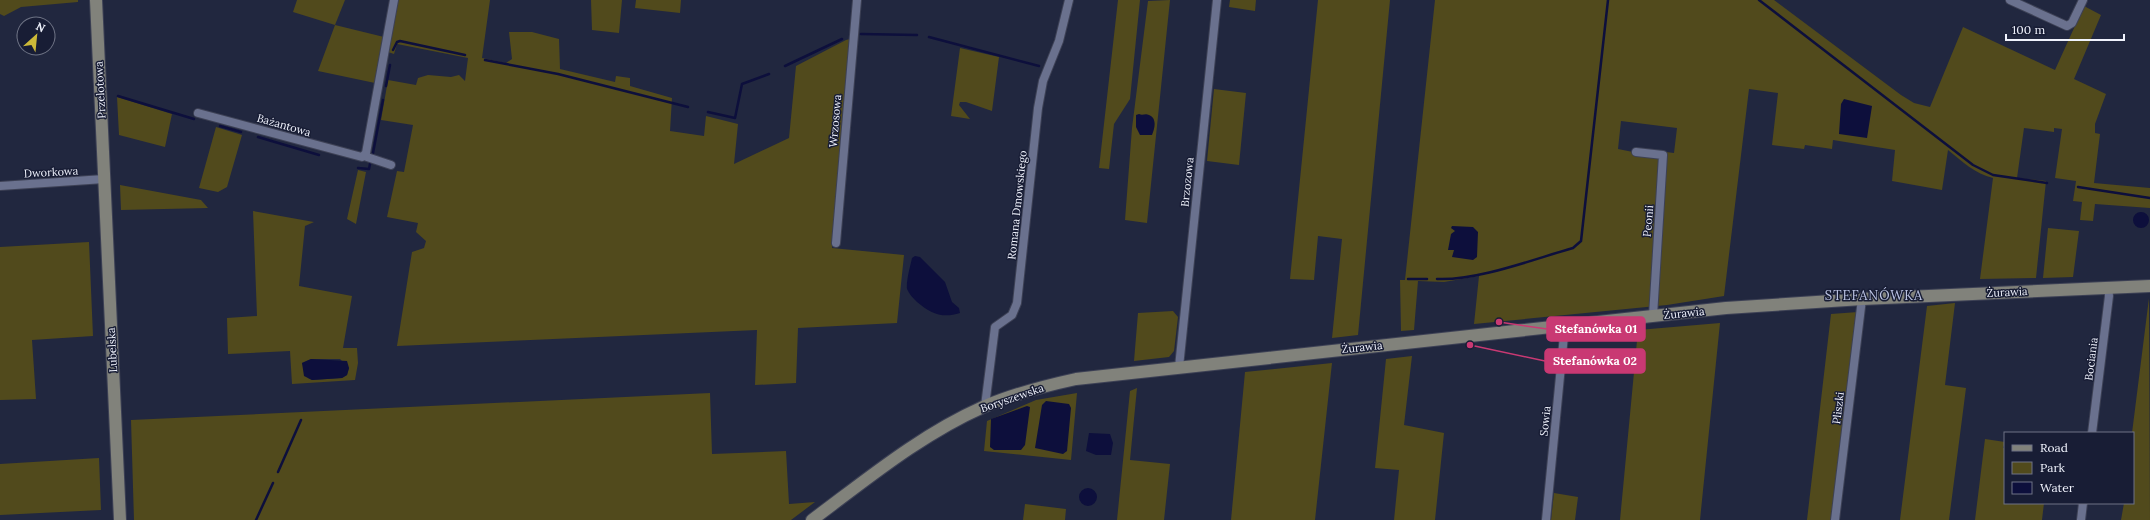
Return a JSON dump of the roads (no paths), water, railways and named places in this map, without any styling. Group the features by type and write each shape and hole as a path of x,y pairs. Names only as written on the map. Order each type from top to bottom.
{"main road":[{"name":"Przelotowa","path":"96,0 104,179"},
{"name":"Lubelska","path":"104,179 120,520"},
{"name":"Żurawia","path":"1220,362 1726,308 1862,299 2150,286"},
{"name":"Boryszewska","path":"812,520 916,444 985,406 1028,391 1076,379 1220,362"}],"street":[{"path":"364,156 394,0"},
{"name":"Wrzosowa","path":"836,244 857,0"},
{"name":"Romana Dmowskiego","path":"985,406 994,327 1012,315 1017,303 1038,108 1043,81 1059,41 1069,0"},
{"name":"Brzozowa","path":"1179,367 1217,0"},
{"path":"2010,0 2067,26 2072,24 2083,0"},
{"name":"Bażantowa","path":"198,113 357,157 364,156 391,165"},
{"name":"Peonii","path":"1636,152 1663,155 1653,316"},
{"name":"Dworkowa","path":"0,186 104,179"},
{"name":"Bociania","path":"2092,432 2108,303 2108,287"},
{"name":"Pliszki","path":"1835,520 1862,299"},
{"name":"Sowia","path":"1546,520 1565,325"},
{"path":"2081,520 2083,504"}],"water":[{"path":"1844,99 1872,106 1867,138 1839,134 1841,104"},
{"path":"1148,114 1152,116 1154,126 1152,135 1140,135 1136,127 1136,115"},
{"path":"2141,212 2147,214 2149,220 2147,226 2141,228 2135,226 2133,220 2135,214"},
{"path":"1452,226 1473,227 1478,232 1477,257 1473,260 1452,257 1454,250 1448,250 1451,234 1455,231 1451,228"},
{"path":"915,256 920,257 945,282 952,302 959,308 960,313 954,315 937,314 922,306 911,296 907,289 907,282 912,258"},
{"path":"311,359 347,361 349,368 347,375 342,378 312,380 304,376 302,363"},
{"path":"1046,401 1069,404 1071,408 1067,451 1063,454 1035,448 1042,405"},
{"path":"1027,406 1030,407 1025,445 1021,450 994,450 990,447 991,419"},
{"path":"1089,433 1110,434 1113,443 1111,455 1096,455 1086,451"},
{"path":"1088,488 1092,489 1096,493 1096,501 1092,505 1088,506 1084,505 1080,501 1079,497 1080,493 1084,489"}],"waterway":[{"path":"1437,279 1470,277 1487,273 1573,248 1581,241 1608,0"},
{"path":"1759,0 1973,165 1993,175 2047,183"},
{"path":"861,34 917,35"},
{"path":"929,37 1039,66"},
{"path":"785,66 842,39"},
{"path":"393,50 397,42 400,41 465,55"},
{"path":"485,60 558,74 688,107"},
{"path":"386,86 390,65"},
{"path":"708,112 735,118 742,84 769,74"},
{"path":"118,96 194,119"},
{"path":"373,153 383,100"},
{"path":"220,126 241,132"},
{"path":"258,137 319,155"},
{"path":"358,168 369,169 370,164"},
{"path":"2078,187 2150,198"},
{"path":"1408,279 1427,279"},
{"path":"278,472 301,420"},
{"path":"256,520 273,483"}],"place":[{"name":"Stefanówka 01","path":"1499,322"},
{"name":"Stefanówka 02","path":"1470,345"}],"district":[{"name":"STEFANÓWKA","path":"1874,295"}]}
